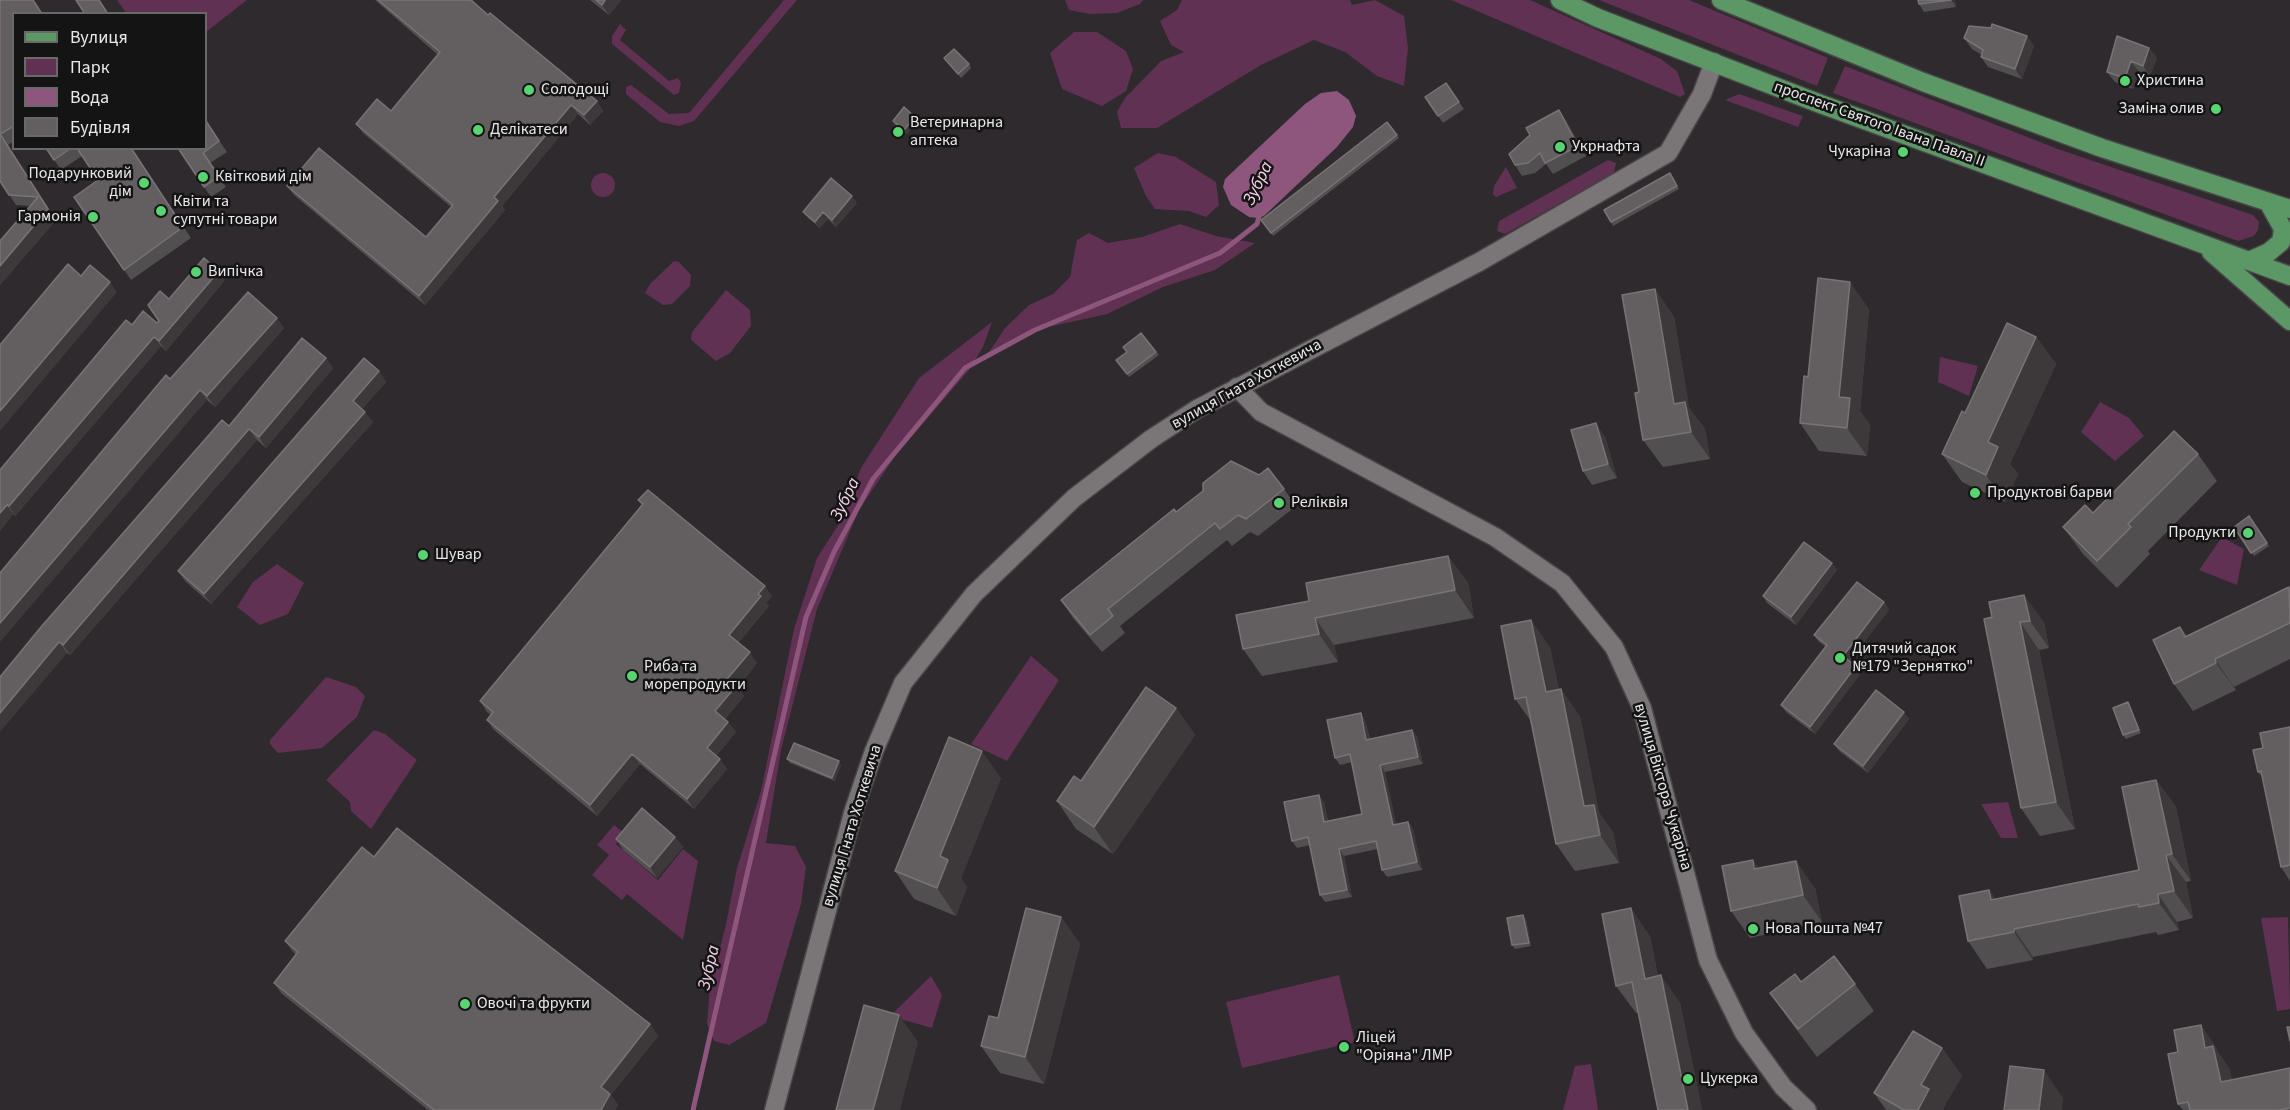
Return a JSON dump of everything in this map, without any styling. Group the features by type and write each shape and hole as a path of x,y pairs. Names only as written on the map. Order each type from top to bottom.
{"main road":[{"name":"проспект Святого Івана Павла II","path":"1560,0 1598,18 1714,62 2290,276"},
{"path":"1721,0 1923,82 2102,148 2290,209"},
{"path":"2249,261 2269,252 2281,242 2283,229 2268,202"},
{"name":"проспект Святого Івана Павла II","path":"2200,243 2275,305 2290,321"}],"street":[{"name":"вулиця Гната Хоткевича","path":"774,1110 853,813 874,751 903,683 974,594 1065,506 1151,439 1197,409 1479,262 1668,153 1702,94 1714,62"},
{"name":"вулиця Віктора Чукаріна","path":"1237,387 1260,412 1495,537 1562,583 1614,647 1642,708 1708,960 1744,1033 1783,1087 1807,1110"}],"green space":[{"path":"117,0 247,0 207,31 207,12 125,12"},
{"path":"784,0 797,0 694,121 679,126 660,122 626,94 626,87 631,85 669,114 689,113"},
{"path":"1065,0 1143,0 1140,4 1117,13 1090,14 1069,10"},
{"path":"1182,0 1350,0 1352,5 1375,0 1404,16 1408,48 1404,86 1377,76 1345,52 1314,40 1261,65 1157,128 1121,128 1117,112 1125,98 1161,61 1184,52 1171,45 1160,21 1177,10"},
{"path":"1451,0 1530,0 1661,59 1677,71 1685,94 1680,97"},
{"path":"1599,0 1689,0 1828,58 1817,86"},
{"path":"620,24 626,30 620,40 669,81 678,78 681,83 679,93 674,95 612,44 612,36"},
{"path":"1074,32 1097,32 1126,51 1133,69 1126,91 1102,106 1062,89 1050,53"},
{"path":"1845,66 2058,149 2253,215 2259,222 2258,230 2254,236 2238,241 1833,93"},
{"path":"1739,94 1803,116 1798,127 1725,100"},
{"path":"1158,153 1176,157 1216,182 1219,205 1206,217 1189,211 1155,209 1146,196 1134,168"},
{"path":"1608,160 1616,163 1614,173 1505,234 1497,231 1499,221"},
{"path":"1506,167 1517,188 1496,197 1493,194 1494,186"},
{"path":"603,173 608,174 614,180 614,190 608,196 603,197 598,196 592,190 591,185 592,180 598,174"},
{"path":"1180,224 1216,236 1255,243 1215,270 1163,287 1107,314 1035,330 985,358 1005,328 1029,305 1053,294 1070,277 1077,240 1089,233 1108,243 1142,237"},
{"path":"674,261 679,262 691,275 690,286 672,304 663,305 645,293 650,284"},
{"path":"726,290 750,310 751,326 730,353 716,361 691,340 692,332"},
{"path":"992,322 983,347 969,370 896,455 859,510 817,609 781,750 766,843 795,846 806,867 801,904 766,1023 729,1045 714,1041 707,1024 710,985 725,929 737,868 761,791 794,629 817,558 842,519 861,468 919,378"},
{"path":"1940,357 1978,366 1969,396 1938,382"},
{"path":"2100,402 2129,418 2144,436 2115,461 2081,432"},
{"path":"2222,537 2244,549 2237,585 2199,570"},
{"path":"277,564 304,583 288,614 260,625 237,607 253,582"},
{"path":"1031,656 1059,680 1007,761 971,744"},
{"path":"326,677 356,687 365,696 357,717 322,748 278,753 270,744 270,740"},
{"path":"374,730 385,734 417,760 371,829 351,811 350,802 326,780"},
{"path":"2008,802 2018,838 2001,838 1981,804"},
{"path":"614,825 624,833 616,844 658,880 683,849 698,861 683,940 627,894 622,900 592,875 609,855 597,845"},
{"path":"2288,917 2290,1009 2277,1011 2261,918"},
{"path":"1339,975 1355,1042 1242,1068 1226,1002"},
{"path":"931,976 942,995 932,1028 890,1016"},
{"path":"1591,1064 1598,1110 1563,1110 1575,1066"}],"water":[{"path":"1337,91 1349,100 1356,116 1353,127 1337,147 1264,216 1249,217 1231,205 1223,187 1225,179 1305,104 1321,93"}],"building":[{"path":"0,0 33,0 41,12 12,12 12,127 0,134"},
{"path":"76,0 99,0 107,12 84,12"},
{"path":"378,0 471,0 597,101 584,115 571,105 494,197 498,201 419,296 287,186 319,148 426,237 453,205 356,124 377,99 391,111 440,52"},
{"path":"1918,0 1951,0 1919,4"},
{"path":"1992,24 2027,36 2015,69 1981,57 1983,50 1964,38 1969,26 1991,28"},
{"path":"2117,36 2149,48 2143,66 2131,61 2125,78 2107,72"},
{"path":"954,49 969,64 958,74 944,58"},
{"path":"1446,83 1459,102 1438,116 1425,97"},
{"path":"904,107 915,117 904,130 893,121"},
{"path":"1559,110 1578,146 1545,163 1540,153 1528,163 1515,165 1509,154 1530,135 1526,128"},
{"path":"1387,122 1397,135 1271,233 1261,220"},
{"path":"207,123 219,141 207,150"},
{"path":"0,134 48,209 0,266 0,241 38,197 9,195 0,181"},
{"path":"47,150 68,150 54,160"},
{"path":"78,150 132,150 183,227 124,270 74,197 98,180"},
{"path":"179,150 207,150 203,153 219,176 204,187"},
{"path":"1670,173 1677,186 1611,222 1604,210"},
{"path":"831,178 852,196 832,220 823,212 815,222 803,212"},
{"path":"204,258 219,271 159,341 154,337 9,506 7,505 0,513 0,470 126,320 132,325 143,311 157,323 159,321 148,305 160,291 169,299"},
{"path":"68,264 81,276 90,265 110,282 0,411 0,345"},
{"path":"1818,278 1850,282 1839,397 1850,398 1847,428 1800,423 1804,376 1808,377"},
{"path":"1655,289 1674,404 1685,402 1691,432 1643,440 1635,393 1639,392 1622,295"},
{"path":"248,292 277,318 207,396 200,390 0,623 0,573 166,375 170,379"},
{"path":"2007,323 2036,337 1988,442 1998,447 1986,475 1942,454 1962,411 1965,413"},
{"path":"1141,333 1156,352 1127,374 1116,360 1127,352 1123,347"},
{"path":"302,338 326,358 259,437 249,429 63,645 59,642 0,713 0,677 222,420 229,426"},
{"path":"364,358 379,371 353,401 365,412 204,594 178,571"},
{"path":"1596,423 1608,464 1583,471 1571,430"},
{"path":"2174,431 2198,454 2128,524 2131,527 2097,561 2063,527 2085,505 2093,513"},
{"path":"1231,461 1259,475 1268,468 1284,489 1246,519 1238,515 1220,529 1215,523 1108,609 1113,616 1090,635 1061,600 1174,509 1176,512 1203,491 1203,483"},
{"name":"Риба та морепродукти","path":"648,490 765,586 758,594 761,596 729,635 750,652 728,678 737,685 715,711 728,722 707,748 720,759 687,799 632,754 590,805 487,720 493,712 480,701 643,504 638,500"},
{"path":"2249,516 2267,543 2251,553 2234,527"},
{"path":"1804,542 1832,563 1791,617 1763,596"},
{"path":"1448,556 1455,590 1315,618 1319,634 1243,649 1236,615 1309,601 1306,583"},
{"path":"1857,582 1884,602 1843,656 1856,666 1810,727 1781,705 1827,645 1814,635"},
{"path":"2289,587 2290,623 2215,659 2216,663 2174,684 2153,640 2180,627 2185,637"},
{"path":"2024,595 2030,621 2020,622 2056,802 2021,808 1984,619 1992,617 1989,602"},
{"path":"1531,620 1546,692 1561,689 1584,806 1594,805 1600,835 1556,844 1526,697 1515,699 1501,626"},
{"path":"1146,687 1176,708 1094,827 1057,801 1074,776 1081,781"},
{"path":"1876,690 1904,712 1863,766 1834,744"},
{"path":"2128,702 2139,730 2123,735 2113,708"},
{"path":"1361,713 1366,740 1412,730 1418,757 1380,765 1393,825 1408,822 1417,862 1382,870 1376,841 1339,849 1347,890 1320,895 1308,837 1292,841 1284,802 1319,795 1324,822 1362,814 1350,754 1335,758 1327,720"},
{"path":"2290,727 2290,865 2281,867 2261,771 2258,772 2253,750 2263,748 2260,733"},
{"path":"949,737 982,751 940,856 948,860 937,888 895,871"},
{"path":"794,743 839,761 832,778 787,759"},
{"path":"2156,780 2172,854 2166,855 2174,891 2158,894 2159,903 2139,907 2138,904 2014,929 2014,932 1968,941 1959,896 1989,890 1991,900 2139,870 2122,787"},
{"path":"642,808 675,837 650,867 616,839"},
{"name":"Овочі та фрукти","path":"397,828 650,1024 601,1087 610,1094 601,1110 434,1110 274,983 298,952 285,941 362,847 374,857"},
{"path":"1753,860 1754,869 1796,861 1803,895 1731,911 1722,866"},
{"path":"1026,908 1061,917 1025,1057 981,1046 989,1016 998,1018"},
{"path":"1631,908 1645,979 1661,975 1688,1110 1658,1110 1632,982 1616,986 1602,914"},
{"path":"1523,915 1529,943 1512,945 1507,918"},
{"path":"1834,956 1855,984 1798,1029 1770,993 1795,974 1801,982"},
{"path":"864,1005 899,1015 873,1110 836,1110"},
{"path":"2201,1025 2205,1048 2213,1046 2221,1082 2290,1068 2290,1108 2190,1110 2188,1102 2178,1104 2168,1054 2178,1052 2174,1030"},
{"path":"1913,1031 1942,1048 1921,1085 1929,1089 1918,1110 1904,1110 1874,1093"},
{"path":"2010,1066 2044,1070 2039,1110 2004,1110"}],"waterway":[{"name":"Зубра","path":"693,1110 806,617 834,552 873,479 965,368 1035,330 1220,253 1257,224 1260,213"}],"place":[{"name":"Христина","path":"2125,81"},
{"name":"Солодощі","path":"529,90"},
{"name":"Заміна олив","path":"2216,109"},
{"name":"Делікатеси","path":"478,130"},
{"name":"Ветеринарна аптека","path":"898,132"},
{"name":"Укрнафта","path":"1560,147"},
{"name":"Чукаріна","path":"1903,152"},
{"name":"Квітковий дім","path":"203,177"},
{"name":"Подарунковий дім","path":"144,183"},
{"name":"Квіти та супутні товари","path":"161,211"},
{"name":"Гармонія","path":"93,217"},
{"name":"Випічка","path":"196,272"},
{"name":"Продуктові барви","path":"1975,493"},
{"name":"Реліквія","path":"1279,503"},
{"name":"Продукти","path":"2248,533"},
{"name":"Шувар","path":"423,555"},
{"name":"Дитячий садок №179 \"Зернятко\"","path":"1840,658"},
{"name":"Риба та морепродукти","path":"632,676"},
{"name":"Нова Пошта №47","path":"1753,929"},
{"name":"Овочі та фрукти","path":"465,1004"},
{"name":"Ліцей \"Оріяна\" ЛМР","path":"1344,1047"},
{"name":"Цукерка","path":"1688,1079"}]}
